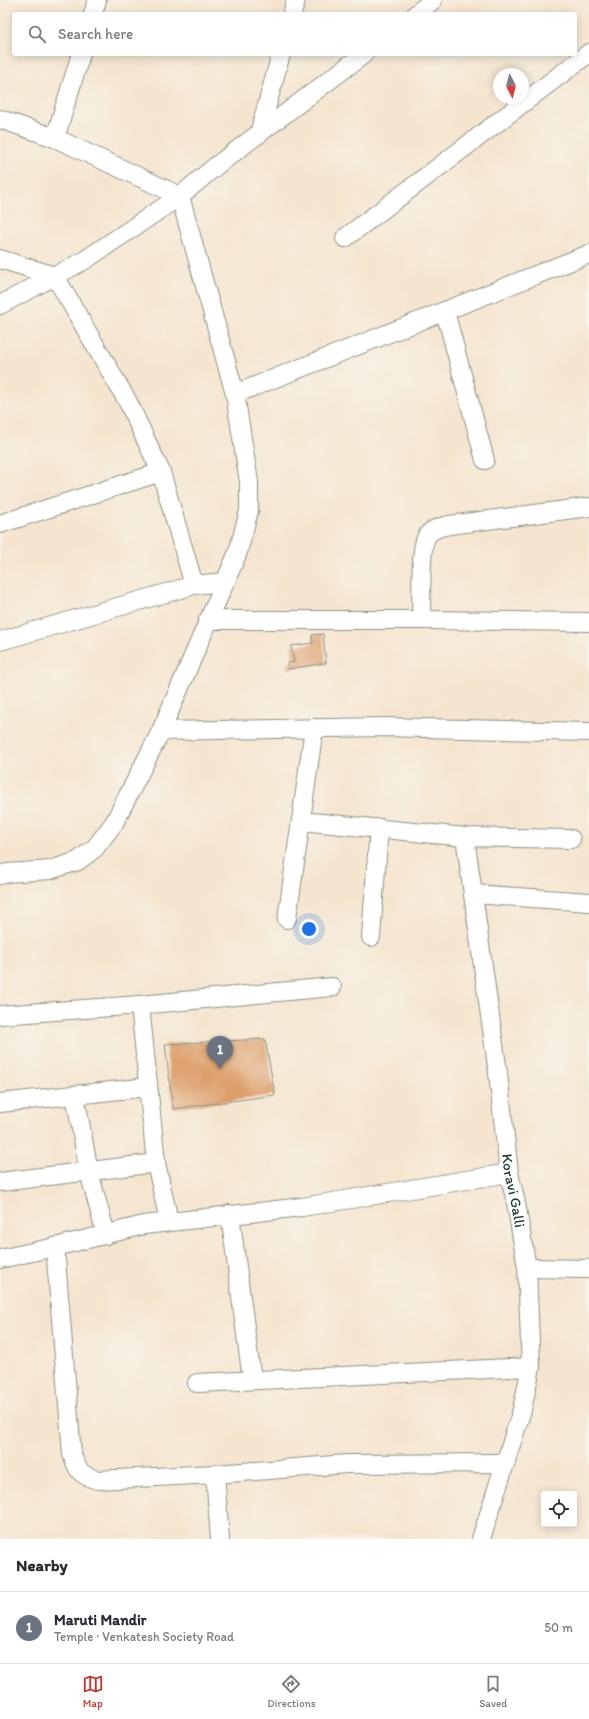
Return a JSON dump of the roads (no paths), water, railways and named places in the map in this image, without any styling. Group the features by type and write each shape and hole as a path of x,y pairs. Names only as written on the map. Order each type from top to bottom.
{"street":[{"path":"94,12 97,0"},
{"path":"293,12 296,0"},
{"path":"418,12 433,0"},
{"path":"345,238 589,53"},
{"path":"55,138 80,56"},
{"path":"259,134 280,56"},
{"path":"0,305 85,260 180,196 361,56"},
{"path":"0,119 55,138 180,196 235,394 250,482 249,511 238,552 161,731 114,823 95,848 78,861 50,870 7,873 0,875"},
{"path":"235,394 589,254"},
{"path":"0,259 55,276 128,402 160,472 194,585"},
{"path":"445,311 485,460"},
{"path":"0,524 160,472"},
{"path":"421,620 423,547 427,535 436,528 449,525 589,507"},
{"path":"0,641 194,585 224,582"},
{"path":"208,620 589,622"},
{"path":"161,731 384,727 589,732"},
{"path":"287,918 314,728"},
{"path":"301,821 465,837 571,839"},
{"path":"371,937 379,828"},
{"name":"Koravi Galli","path":"465,837 498,1073 509,1173 516,1203 527,1268 531,1367 522,1410 481,1539"},
{"path":"473,894 589,902"},
{"path":"0,1015 140,1006 332,987"},
{"path":"140,1006 156,1164 168,1221"},
{"path":"0,1103 148,1087"},
{"path":"75,1095 89,1172 106,1235"},
{"path":"0,1182 156,1164"},
{"path":"0,1259 106,1235 144,1224 302,1207 509,1173"},
{"path":"230,1214 252,1380"},
{"path":"55,1247 72,1454 76,1468 85,1476 97,1480 214,1474 347,1464 506,1463"},
{"path":"527,1268 589,1269"},
{"path":"197,1383 531,1367"},
{"path":"214,1474 220,1539"}],"place":[{"name":"Maruti Mandir","path":"220,1069"}]}
